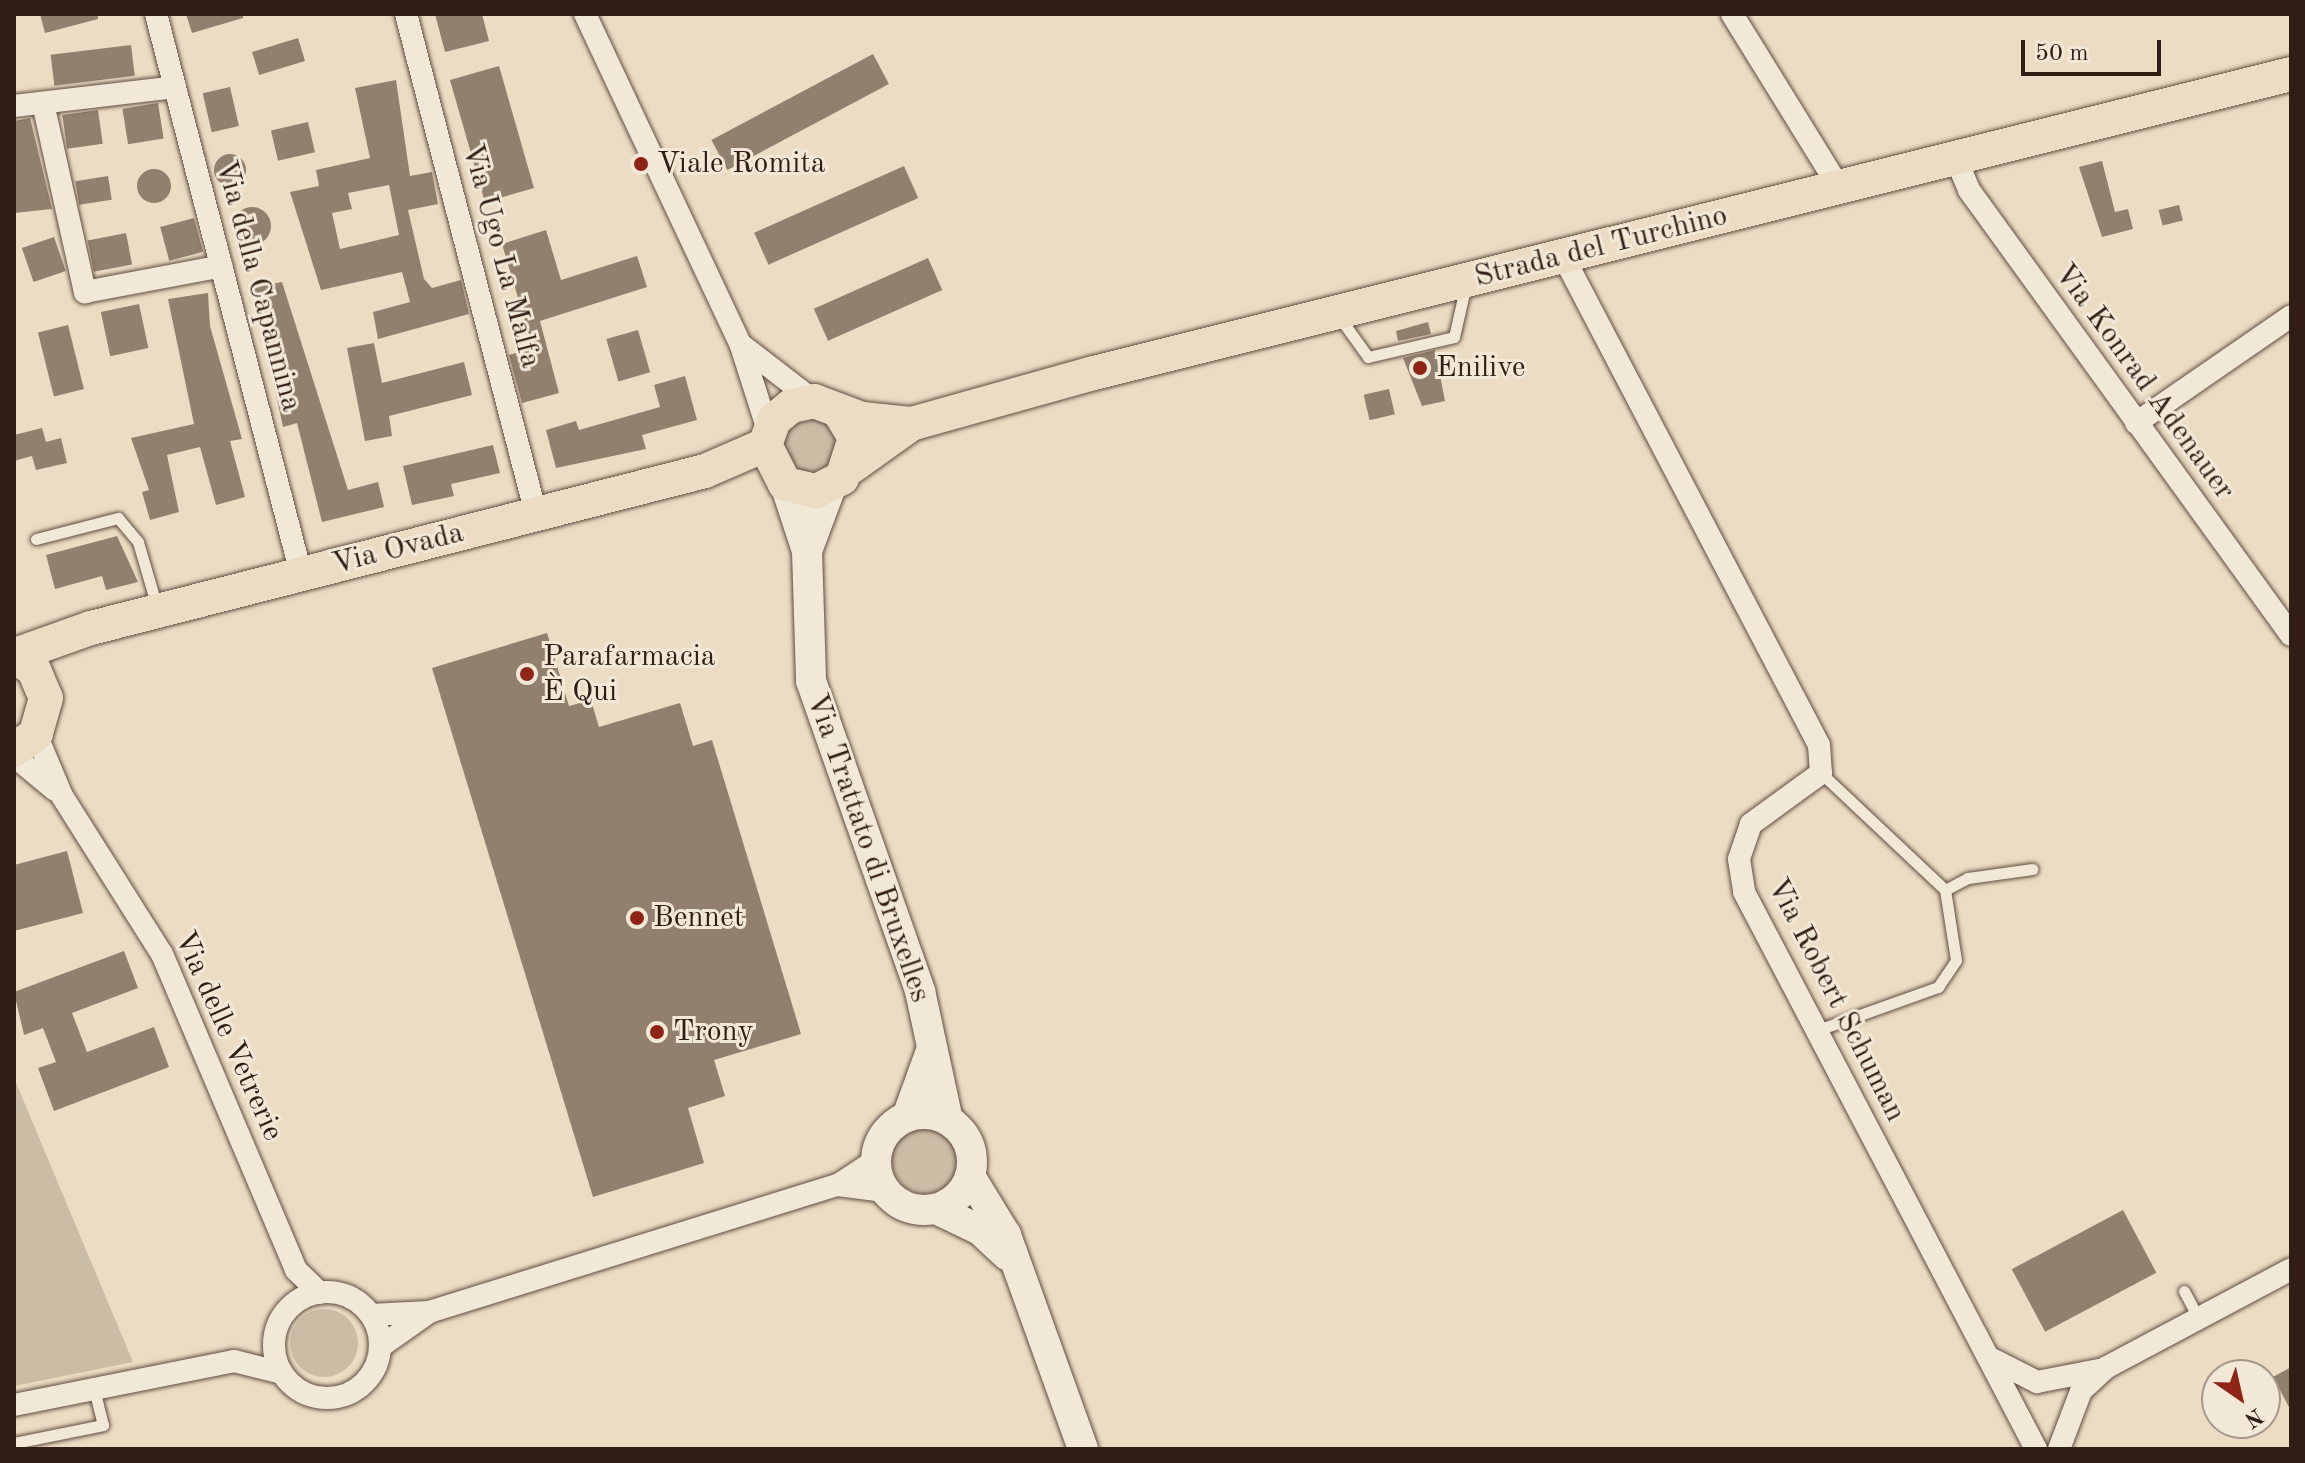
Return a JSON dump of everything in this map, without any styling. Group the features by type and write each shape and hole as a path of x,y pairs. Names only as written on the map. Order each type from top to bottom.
{"main road":[{"name":"Strada del Turchino","path":"841,477 911,424 1563,256 2291,74"},
{"name":"Strada del Turchino","path":"827,407 911,424"},
{"path":"827,407 855,438 841,477 773,458 781,411 827,407"},
{"name":"Via Ovada","path":"14,655 91,628 705,471 773,458"},
{"name":"Via Trattato di Bruxelles","path":"773,458 807,551 811,681 920,991 948,1120"},
{"name":"Via Trattato di Bruxelles","path":"807,551 841,477"},
{"path":"41,680 91,628"},
{"path":"14,655 41,680 45,712 21,747"},
{"path":"932,1048 907,1117 883,1137 876,1160 885,1191 908,1208 936,1209 980,1230 1021,1274"},
{"path":"907,1117 948,1120 971,1150 970,1176 1021,1274 1083,1449"},
{"path":"936,1209 970,1176"}],"street":[{"name":"Via della Capannina","path":"156,14 301,574"},
{"name":"Via Ugo La Malfa","path":"406,14 536,514"},
{"path":"585,14 740,343 773,458"},
{"path":"1732,14 1839,187"},
{"path":"14,106 175,87"},
{"path":"43,103 85,292 222,266"},
{"name":"Via Konrad Adenauer","path":"1956,159 1969,190 2291,635"},
{"path":"1563,256 1807,712 1821,773"},
{"path":"2136,423 2291,316"},
{"path":"740,343 827,407"},
{"name":"Via delle Vetrerie","path":"21,747 62,796 187,1004 296,1270"},
{"name":"Via Robert Schuman","path":"1821,773 1751,824 1739,859 1744,892 2036,1449"},
{"path":"371,1315 429,1312 838,1185 876,1160"},
{"path":"838,1185 885,1191"},
{"path":"2059,1449 2081,1391 2107,1367 2291,1269"},
{"path":"296,1270 320,1293"},
{"path":"14,1405 234,1361 275,1336 293,1304 296,1270"},
{"path":"293,1304 320,1293 351,1298 371,1315 380,1347"},
{"path":"234,1361 282,1373 308,1394 341,1396 369,1378 380,1347 429,1312"},
{"path":"275,1336 282,1373"},
{"path":"1982,1351 2002,1369 2037,1382 2107,1367"}],"lane":[{"path":"1338,314 1368,357 1454,337 1467,281"},
{"path":"36,539 118,518 138,542 158,611"},
{"path":"1815,1031 1938,987 1951,973 1956,960 1945,890 1821,773"},
{"path":"1945,890 1968,878 2032,869"},
{"path":"2184,1291 2198,1317"},
{"path":"14,1443 103,1425 94,1389"}],"shaded area":[{"path":"804,411 841,428 836,469 796,478 778,431"},
{"path":"14,1078 133,1362 14,1386"},
{"path":"925,1128 938,1130 953,1143 958,1161 956,1174 943,1189 925,1194 912,1192 897,1179 892,1161 894,1148 907,1133"},
{"path":"317,1309 331,1309 343,1314 353,1324 358,1343 353,1362 343,1372 331,1377 317,1377 305,1372 295,1362 290,1350 290,1336 295,1324 305,1314"}],"building":[{"path":"40,14 98,14 98,19 45,33"},
{"path":"186,14 243,14 243,18 192,33"},
{"path":"435,14 482,14 489,41 445,52"},
{"path":"298,38 305,61 259,75 252,52"},
{"path":"131,45 135,76 54,86 51,55"},
{"path":"873,54 889,84 727,170 711,140"},
{"path":"499,66 534,188 485,202 450,80"},
{"path":"396,80 410,176 432,172 438,204 408,210 424,279 432,288 461,280 469,314 378,339 373,312 410,302 402,272 321,290 290,192 319,186 316,170 370,158 355,88","holes":["389,185 399,235 340,249 332,213 352,209 348,193"]},
{"path":"230,87 239,126 212,132 203,93"},
{"path":"158,103 164,139 128,144 122,109"},
{"path":"98,110 103,144 67,149 62,115"},
{"path":"30,118 52,209 14,213 14,121"},
{"path":"308,122 315,152 278,161 271,131"},
{"path":"230,154 242,158 246,170 242,182 230,186 218,182 214,170 218,158"},
{"path":"2102,161 2115,212 2128,209 2133,229 2102,237 2079,167"},
{"path":"904,166 918,198 768,265 754,233"},
{"path":"154,169 166,174 171,186 166,198 154,203 142,198 137,186 142,174"},
{"path":"108,176 112,200 79,205 75,181"},
{"path":"2179,205 2183,221 2162,226 2159,210"},
{"path":"252,207 265,213 271,226 265,239 252,245 239,239 233,226 239,213"},
{"path":"194,218 203,252 169,261 160,227"},
{"path":"546,230 561,280 637,256 647,287 540,321 559,393 522,403 509,355 533,348 502,244"},
{"path":"126,233 132,264 94,272 88,240"},
{"path":"54,237 66,271 34,282 22,248"},
{"path":"928,258 942,290 828,341 814,309"},
{"path":"282,282 348,490 378,482 384,507 322,522 297,423 283,427 253,288"},
{"path":"208,293 210,326 242,439 230,441 245,497 216,505 200,447 167,455 179,512 150,520 142,492 149,490 131,438 194,424 168,299"},
{"path":"139,304 148,348 110,356 101,312"},
{"path":"1428,322 1431,334 1398,341 1396,331"},
{"path":"68,325 84,389 54,397 38,332"},
{"path":"638,330 650,372 618,381 606,339"},
{"path":"374,343 382,383 464,362 472,395 389,416 392,436 365,441 347,348"},
{"path":"1435,350 1445,401 1422,406 1403,358"},
{"path":"685,376 697,420 642,435 646,449 556,468 546,430 576,421 579,430 660,407 654,385"},
{"path":"1389,389 1395,414 1370,420 1364,395"},
{"path":"42,428 46,442 61,438 67,463 36,470 32,456 14,461 14,435"},
{"path":"493,445 500,473 451,484 454,496 412,505 403,466"},
{"path":"117,536 138,582 106,590 102,576 55,589 46,555"},
{"path":"547,633 569,706 591,700 599,727 680,703 693,746 712,740 801,1034 714,1060 725,1096 688,1108 704,1163 593,1197 432,668"},
{"path":"67,851 83,913 14,931 14,865"},
{"path":"124,951 138,988 72,1013 87,1052 154,1027 169,1067 54,1111 38,1068 56,1062 43,1028 24,1035 14,992"},
{"path":"2123,1210 2156,1273 2045,1332 2012,1269"},
{"path":"2291,1367 2291,1411 2281,1392 2281,1373"}],"place":[{"name":"Viale Romita","path":"641,164"},
{"name":"Enilive","path":"1420,368"},
{"name":"Parafarmacia È Qui","path":"527,674"},
{"name":"Bennet","path":"637,918"},
{"name":"Trony","path":"657,1032"}]}
